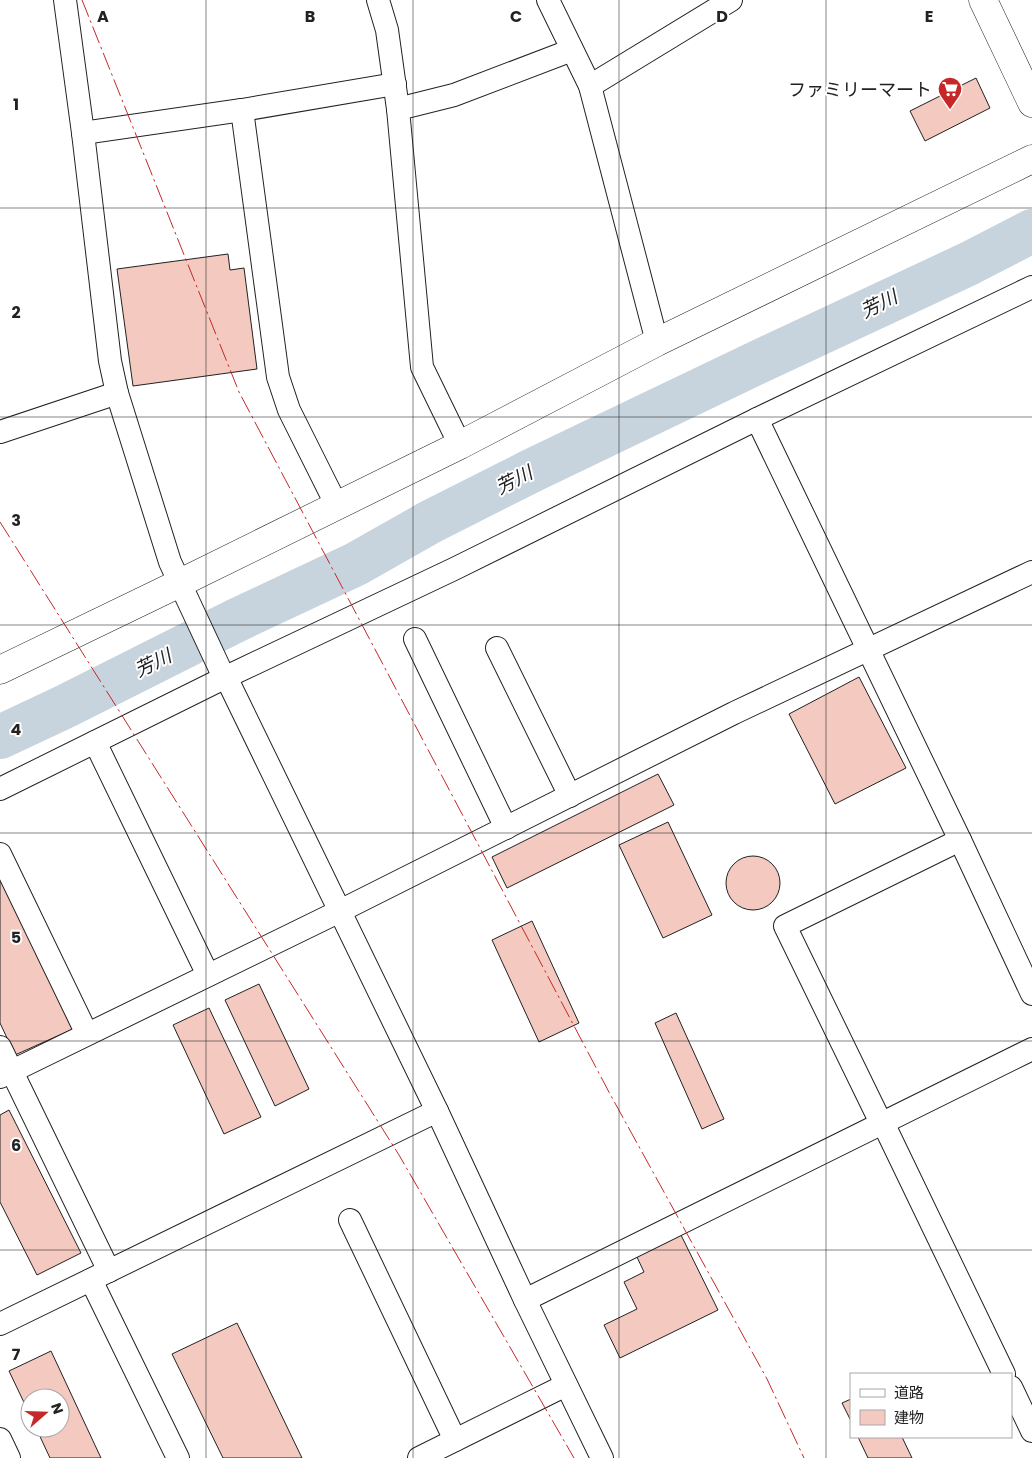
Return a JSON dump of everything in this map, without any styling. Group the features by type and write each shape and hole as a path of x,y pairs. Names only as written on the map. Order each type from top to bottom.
{"street":[{"path":"65,0 110,361 117,393 167,552 182,590 437,1111 602,1458"},
{"path":"378,0 387,30 398,109 422,367 460,445"},
{"path":"548,0 590,86 658,342"},
{"path":"590,86 731,0"},
{"path":"984,0 1032,103"},
{"path":"398,109 454,95 572,50"},
{"path":"83,133 242,110 394,84"},
{"path":"242,110 278,377 289,410 337,506"},
{"path":"0,670 182,590 337,506 460,445 658,342 1032,159"},
{"path":"0,789 95,742 223,673 454,569 757,419 1032,287"},
{"path":"0,432 117,393"},
{"path":"757,419 1032,994"},
{"path":"6,1074 340,911 734,714 1032,572"},
{"path":"415,639 506,828"},
{"path":"497,648 570,796"},
{"path":"95,742 208,975"},
{"path":"960,840 785,926 881,1123 886,1129 1004,1373"},
{"path":"0,854 87,1034"},
{"path":"0,1047 6,1074 100,1275 178,1458"},
{"path":"526,1300 1032,1049"},
{"path":"0,1324 437,1111"},
{"path":"350,1220 455,1440"},
{"path":"419,1458 566,1385"},
{"path":"1012,1389 1032,1431"},
{"path":"0,1439 9,1458"}],"building":[{"name":"ファミリーマート","path":"976,78 990,108 925,141 910,111"},
{"path":"228,254 230,270 244,268 257,369 133,386 117,269"},
{"path":"859,677 906,768 835,804 789,714"},
{"path":"658,774 674,805 507,888 492,857"},
{"path":"668,822 712,915 663,938 619,845"},
{"path":"748,856 758,856 768,860 776,868 780,883 776,898 768,906 758,910 748,910 738,906 730,898 726,888 726,878 730,868 738,860"},
{"path":"0,868 73,1029 15,1055 0,1023"},
{"path":"532,921 579,1023 539,1042 492,940"},
{"path":"259,984 309,1089 275,1106 225,1000"},
{"path":"209,1008 261,1117 224,1134 173,1025"},
{"path":"676,1013 724,1119 702,1129 655,1023"},
{"path":"9,1110 81,1253 37,1275 0,1202 0,1115"},
{"path":"680,1233 718,1310 620,1358 604,1325 637,1309 624,1282 644,1272 636,1255"},
{"path":"237,1323 302,1458 223,1458 172,1354"},
{"path":"51,1351 68,1388 20,1388 20,1394 9,1371"},
{"path":"70,1392 101,1458 50,1458 41,1438 70,1438"},
{"path":"850,1399 850,1419 842,1403"},
{"path":"858,1438 902,1438 912,1458 868,1458"}],"waterway":[{"name":"芳川","path":"0,737 235,621 356,564 430,522 533,470 968,264 1032,231"}],"power":[{"path":"82,0 239,392 610,1094 767,1379 804,1458"},
{"path":"0,522 399,1155 574,1458"}],"place":[{"name":"ファミリーマート","path":"950,110"}]}
